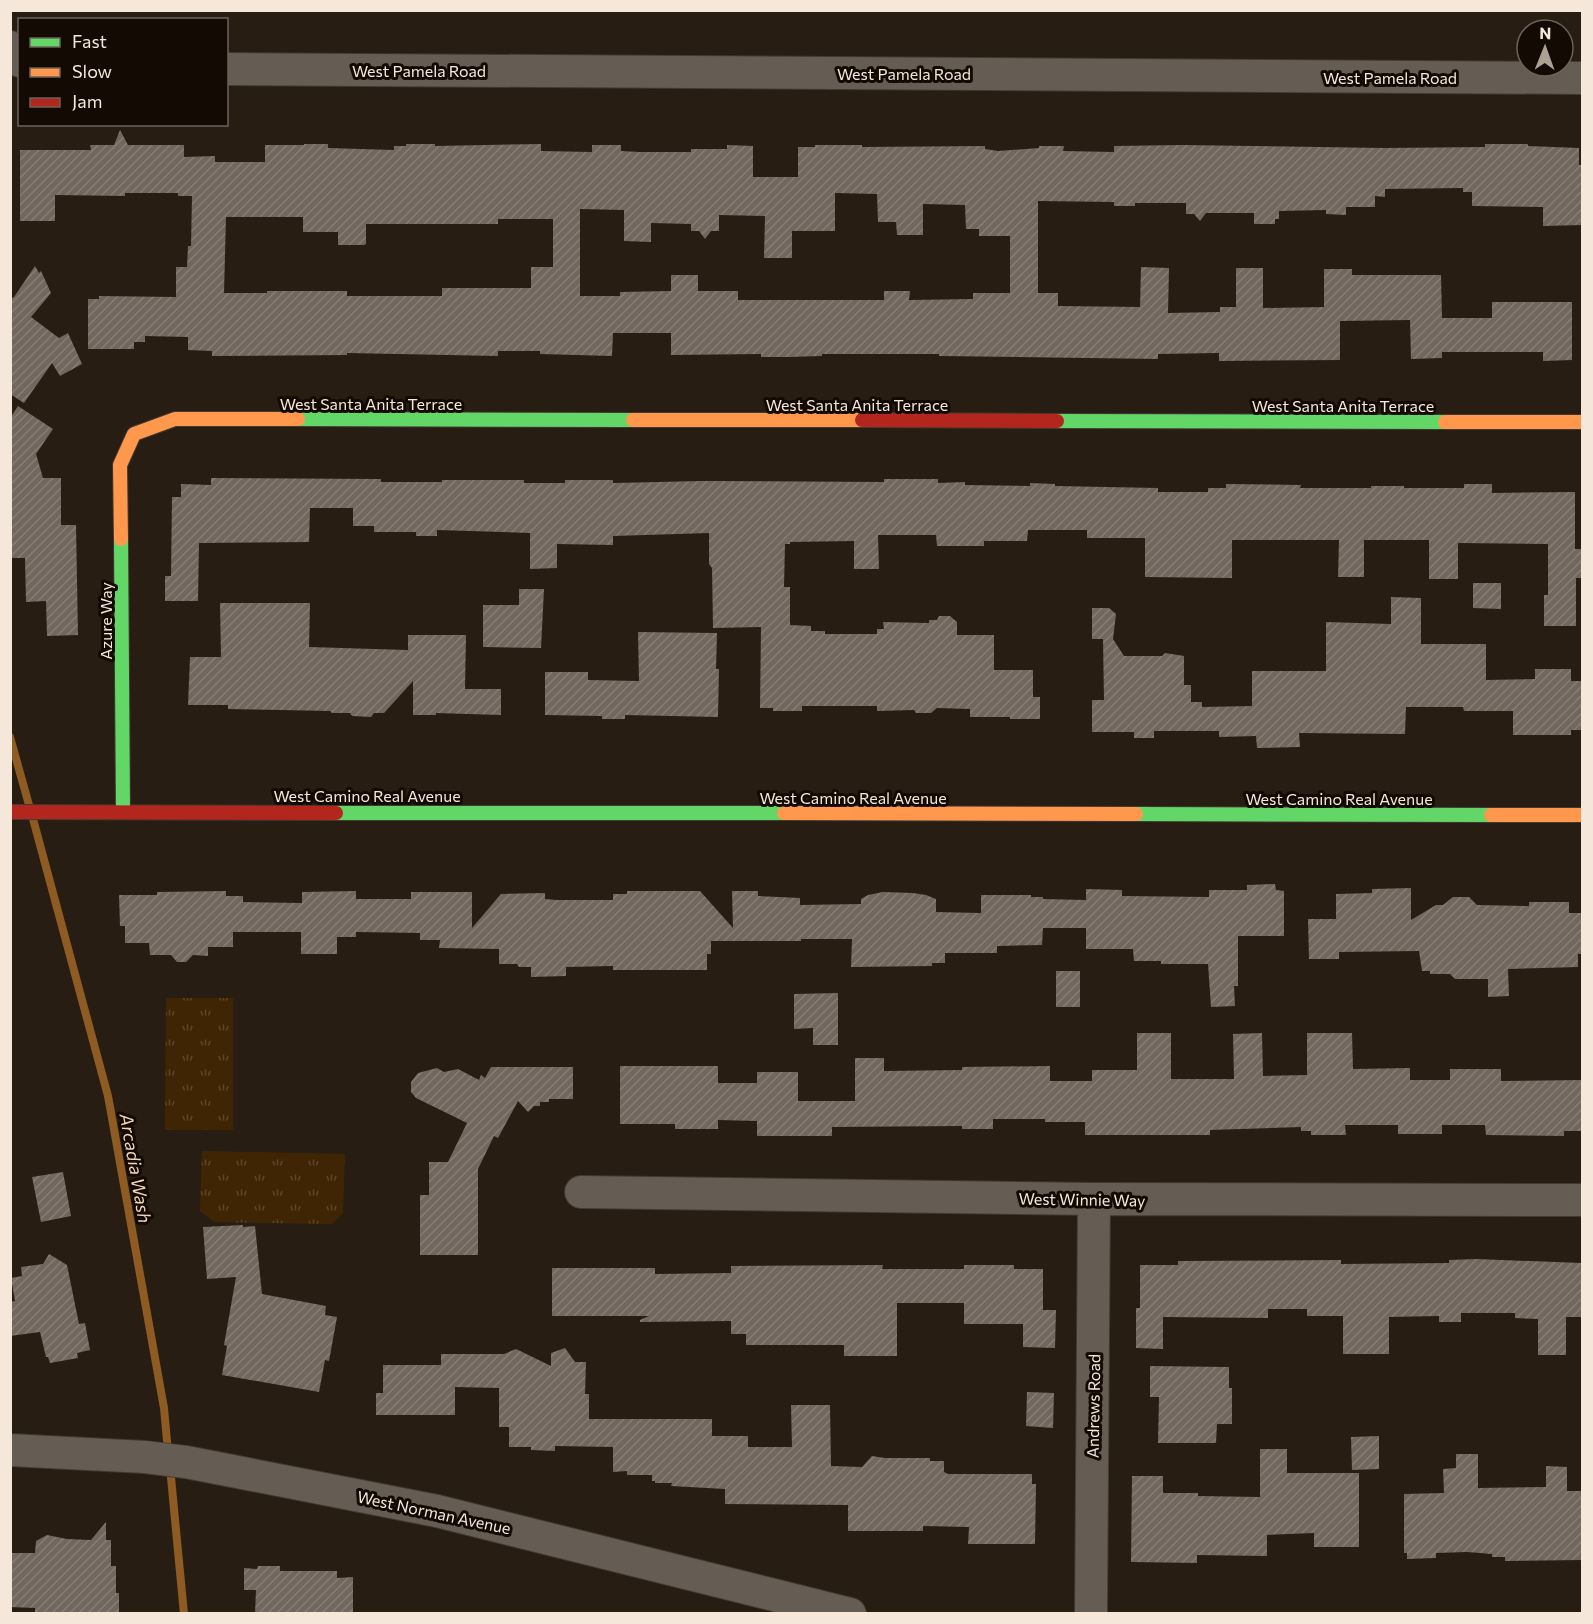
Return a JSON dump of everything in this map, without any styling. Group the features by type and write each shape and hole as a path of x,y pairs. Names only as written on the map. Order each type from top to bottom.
{"street":[{"name":"West Pamela Road","path":"228,69 1582,78"},
{"name":"West Santa Anita Terrace","path":"134,434 175,418 1582,422"},
{"name":"Azure Way","path":"123,811 120,465 134,434"},
{"name":"West Camino Real Avenue","path":"10,812 1582,815"},
{"name":"West Winnie Way","path":"581,1192 1094,1199 1582,1200"},
{"name":"Andrews Road","path":"1091,1614 1094,1199"},
{"name":"West Norman Avenue","path":"10,1450 146,1457 186,1462 437,1511 850,1614"}],"green space":[{"path":"166,998 233,998 233,1130 165,1130"},
{"path":"202,1151 345,1154 343,1213 332,1224 214,1222 200,1211"}],"building":[{"path":"120,130 128,145 184,145 184,157 215,156 215,162 265,162 265,145 328,144 328,148 394,150 394,146 406,146 406,144 435,144 435,146 541,144 541,151 592,152 592,145 621,145 621,151 639,152 691,152 691,149 727,149 727,145 753,146 753,177 798,177 798,147 815,147 815,145 985,146 985,149 998,151 1039,148 1039,146 1064,146 1063,151 1114,152 1114,146 1182,145 1385,148 1528,144 1528,146 1579,148 1579,165 1582,165 1582,225 1543,226 1543,207 1472,206 1472,192 1463,192 1463,188 1385,189 1385,197 1375,196 1375,207 1346,207 1346,215 1326,214 1326,210 1279,211 1279,219 1275,219 1275,224 1254,224 1254,213 1206,213 1200,221 1194,214 1186,214 1186,203 1135,203 1135,206 1114,206 1114,202 1038,201 1038,293 1058,293 1058,306 1140,307 1141,267 1169,268 1168,313 1220,312 1220,307 1236,307 1236,268 1263,268 1263,308 1324,307 1324,269 1352,269 1352,275 1441,275 1442,318 1492,318 1492,302 1572,302 1572,360 1543,361 1543,352 1442,352 1442,358 1411,359 1410,320 1340,321 1340,360 1219,361 1219,353 1158,354 1158,359 939,356 939,354 822,354 822,356 790,357 761,357 761,354 671,355 671,333 613,333 612,356 540,354 540,351 498,351 498,356 347,353 347,355 212,356 212,351 188,350 188,337 145,336 145,342 134,342 134,349 88,349 88,299 99,299 99,296 176,297 176,267 187,267 188,246 191,246 192,196 178,196 178,193 125,193 125,196 55,195 55,221 20,221 20,150 91,150 90,145 114,145","holes":["835,193 877,194 878,222 896,222 897,235 923,235 923,204 965,205 966,229 979,229 979,236 1010,236 1010,293 973,293 973,299 909,300 910,291 884,291 884,300 738,300 738,291 698,291 698,275 671,275 671,291 620,292 620,296 580,296 580,209 624,210 624,241 651,242 651,223 691,224 691,231 699,231 705,239 711,231 719,231 719,215 765,216 764,258 792,258 792,231 835,231","226,217 303,217 303,232 338,232 338,245 366,244 366,224 498,224 498,219 553,219 553,267 531,267 531,288 442,288 442,296 347,296 347,291 224,293"]},
{"path":"35,266 39,273 41,271 51,293 31,317 59,338 68,333 82,364 60,376 52,363 24,403 10,394 10,299 14,297"},
{"path":"18,406 53,429 36,454 43,478 61,478 61,525 76,525 78,635 47,636 46,601 26,602 25,558 10,558 10,418"},
{"path":"211,478 381,479 381,482 524,480 524,483 565,483 565,480 613,480 613,483 884,482 884,479 938,479 938,483 965,482 965,485 1030,486 1030,483 1055,484 1055,486 1158,488 1158,492 1208,492 1208,488 1226,488 1226,484 1301,485 1300,488 1404,486 1404,488 1464,488 1464,484 1492,484 1492,493 1575,492 1575,549 1582,549 1582,578 1576,578 1576,626 1544,626 1544,595 1548,595 1548,544 1458,543 1458,579 1429,579 1429,540 1364,540 1364,577 1338,577 1339,540 1232,540 1232,578 1145,577 1145,538 1087,538 1087,530 1028,530 1027,541 984,541 984,546 937,546 936,535 878,535 879,569 854,569 854,541 790,542 790,544 785,544 784,587 790,587 790,625 811,626 811,631 825,631 825,634 877,634 877,629 884,629 883,622 929,623 929,620 937,620 939,616 950,616 957,622 957,635 994,635 994,670 1033,670 1033,697 1040,697 1040,719 970,717 970,709 937,708 931,713 916,713 914,710 877,711 877,706 802,706 802,711 773,711 773,708 760,708 761,627 713,628 709,533 613,536 613,545 557,544 557,568 530,569 530,533 437,530 437,536 416,536 416,532 374,532 374,526 353,526 353,508 310,508 309,542 199,543 198,601 165,601 165,576 171,576 172,497 181,497 181,484 211,485"},
{"path":"1473,583 1501,583 1501,609 1473,608"},
{"path":"519,589 544,589 541,648 483,647 483,605 519,605"},
{"path":"1391,597 1421,598 1421,644 1486,644 1486,680 1535,679 1535,669 1571,669 1571,681 1582,681 1582,730 1571,730 1571,735 1513,735 1513,711 1464,711 1463,707 1406,707 1405,734 1299,733 1300,747 1257,748 1256,736 1219,737 1219,731 1154,731 1154,738 1134,738 1134,732 1092,732 1092,700 1104,700 1103,639 1092,639 1092,608 1109,608 1116,614 1113,639 1124,656 1162,656 1165,653 1184,656 1184,685 1191,685 1191,702 1202,702 1202,707 1252,706 1252,671 1326,671 1326,622 1391,624"},
{"path":"220,603 310,603 309,647 408,650 408,635 466,635 465,689 501,689 501,715 436,713 436,715 413,715 413,681 384,713 374,713 371,717 330,711 228,709 228,705 188,705 190,657 221,657"},
{"path":"638,632 717,633 718,717 625,715 625,719 602,719 602,716 545,715 545,672 588,672 588,680 639,681"},
{"path":"1275,884 1276,890 1284,891 1284,936 1238,936 1238,986 1234,986 1235,1006 1211,1007 1208,964 1161,964 1161,961 1134,961 1133,949 1086,949 1086,928 1043,928 1042,945 997,946 997,953 945,953 945,963 932,963 932,966 851,967 852,939 711,941 711,954 707,954 707,970 613,970 613,966 566,967 566,976 531,977 531,967 499,964 499,949 439,948 440,940 420,940 420,933 356,932 356,937 337,937 337,954 301,954 301,932 233,932 233,947 208,947 208,956 193,955 186,962 177,962 171,955 150,955 149,943 125,943 125,926 120,926 119,895 226,891 226,896 243,896 243,902 302,903 302,892 356,891 356,899 411,899 411,892 472,892 472,928 501,894 545,893 545,899 613,900 613,894 627,894 627,891 700,891 733,928 732,891 758,891 758,896 800,898 800,905 861,904 861,899 868,895 883,892 913,893 936,899 936,912 981,913 981,895 1031,895 1031,897 1043,897 1043,899 1086,900 1086,889 1122,890 1122,896 1209,897 1209,890 1247,890 1247,885"},
{"path":"1411,888 1411,920 1436,905 1443,905 1453,897 1469,897 1477,905 1529,906 1529,902 1569,902 1569,913 1582,913 1582,954 1578,954 1578,967 1508,969 1509,996 1488,997 1488,979 1455,979 1450,974 1430,974 1430,971 1422,971 1419,951 1339,952 1339,959 1309,959 1308,919 1336,919 1336,894 1372,893 1372,889"},
{"path":"1056,971 1080,971 1080,1007 1056,1007"},
{"path":"838,993 838,1045 813,1045 813,1028 794,1029 794,994"},
{"path":"1137,1033 1171,1033 1171,1079 1234,1079 1233,1034 1262,1033 1263,1076 1307,1075 1307,1033 1352,1033 1353,1069 1410,1068 1410,1080 1450,1080 1450,1069 1501,1069 1501,1081 1582,1080 1582,1131 1564,1131 1564,1136 1486,1135 1485,1125 1442,1125 1442,1134 1398,1134 1398,1125 1345,1125 1346,1135 1311,1135 1311,1131 1301,1131 1301,1127 1210,1130 1210,1135 1085,1135 1085,1122 993,1119 993,1129 962,1129 962,1126 832,1127 832,1136 757,1136 757,1121 718,1120 718,1129 675,1129 675,1124 620,1124 620,1066 718,1066 718,1083 757,1083 757,1072 798,1072 798,1101 855,1101 855,1058 884,1058 884,1071 1050,1066 1050,1081 1092,1081 1092,1070 1137,1070"},
{"path":"491,1067 573,1067 573,1099 549,1099 549,1102 540,1102 540,1106 534,1106 528,1112 518,1101 498,1138 494,1136 478,1169 478,1255 420,1255 420,1195 429,1195 429,1162 448,1162 467,1123 416,1098 411,1092 411,1082 418,1073 437,1068 444,1072 458,1069 479,1080 481,1075 485,1078"},
{"path":"63,1172 71,1216 41,1222 32,1177"},
{"path":"243,1225 243,1227 255,1226 262,1294 326,1306 325,1315 337,1317 329,1361 325,1360 319,1392 222,1375 227,1346 224,1345 236,1277 207,1279 203,1227"},
{"path":"49,1254 67,1265 79,1324 85,1323 90,1350 77,1353 78,1358 50,1363 46,1357 40,1332 10,1336 10,1302 15,1301 11,1278 22,1276 21,1267 43,1264"},
{"path":"1341,1260 1341,1264 1449,1263 1449,1260 1582,1263 1582,1317 1566,1317 1566,1355 1538,1355 1538,1319 1515,1318 1515,1313 1461,1313 1461,1322 1439,1322 1439,1316 1389,1317 1389,1354 1343,1354 1343,1316 1307,1316 1307,1309 1268,1309 1268,1318 1163,1317 1163,1349 1136,1348 1136,1308 1140,1308 1140,1265 1178,1265 1178,1261"},
{"path":"883,1265 882,1269 964,1269 964,1265 1014,1265 1014,1269 1043,1269 1043,1310 1056,1310 1055,1348 1023,1347 1023,1324 964,1324 964,1303 897,1303 897,1356 844,1356 844,1345 746,1345 746,1334 731,1334 731,1321 640,1322 649,1316 552,1316 552,1268 655,1268 655,1274 731,1273 731,1266"},
{"path":"565,1348 575,1362 586,1362 585,1394 589,1394 589,1419 712,1419 712,1436 748,1436 748,1447 792,1447 791,1405 830,1405 831,1466 862,1467 872,1456 930,1458 930,1461 944,1461 944,1472 948,1474 1032,1474 1032,1484 1036,1484 1035,1544 968,1544 969,1527 923,1526 923,1531 848,1531 848,1505 725,1504 725,1489 671,1486 672,1483 655,1483 652,1481 652,1475 627,1475 627,1471 613,1472 613,1447 555,1446 555,1451 531,1450 531,1447 509,1447 509,1427 499,1427 499,1388 455,1387 455,1415 376,1415 376,1393 383,1393 383,1365 441,1365 441,1354 504,1354 516,1349 551,1366 551,1353"},
{"path":"1150,1366 1229,1367 1229,1388 1232,1388 1232,1424 1217,1424 1216,1443 1158,1443 1159,1397 1150,1397"},
{"path":"1027,1392 1054,1393 1053,1428 1026,1426"},
{"path":"1379,1436 1379,1469 1352,1470 1351,1437"},
{"path":"1260,1449 1287,1449 1287,1473 1359,1473 1359,1547 1314,1547 1314,1533 1267,1535 1267,1556 1197,1555 1197,1563 1131,1562 1132,1476 1163,1476 1163,1493 1260,1497"},
{"path":"1456,1454 1478,1454 1478,1488 1546,1487 1546,1466 1567,1467 1567,1491 1582,1491 1582,1560 1505,1561 1505,1557 1467,1552 1436,1553 1436,1558 1407,1559 1407,1553 1404,1553 1404,1494 1444,1493 1443,1469 1456,1468"},
{"path":"106,1522 106,1540 111,1540 111,1566 116,1566 119,1614 35,1614 35,1608 10,1607 10,1553 35,1553 36,1541 47,1535 91,1540"},
{"path":"258,1566 280,1566 280,1571 337,1571 337,1578 353,1577 353,1614 255,1614 256,1590 244,1590 244,1568 257,1569"}],"waterway":[{"name":"Arcadia Wash","path":"10,737 29,805"},
{"name":"Arcadia Wash","path":"33,819 108,1096 164,1408 168,1452"},
{"name":"Arcadia Wash","path":"170,1467 184,1614"}],"traffic: fast":[{"path":"298,419 633,420"},
{"path":"1057,421 1445,422"},
{"path":"121,539 123,811"},
{"path":"336,813 784,813"},
{"path":"1136,814 1491,815"}],"traffic: slow":[{"path":"121,539 120,465 134,434 175,419 298,419"},
{"path":"633,420 862,420"},
{"path":"1445,422 1582,422"},
{"path":"784,813 1136,814"},
{"path":"1491,815 1582,815"}],"traffic: jam":[{"path":"862,420 1057,421"},
{"path":"10,812 336,813"}]}
